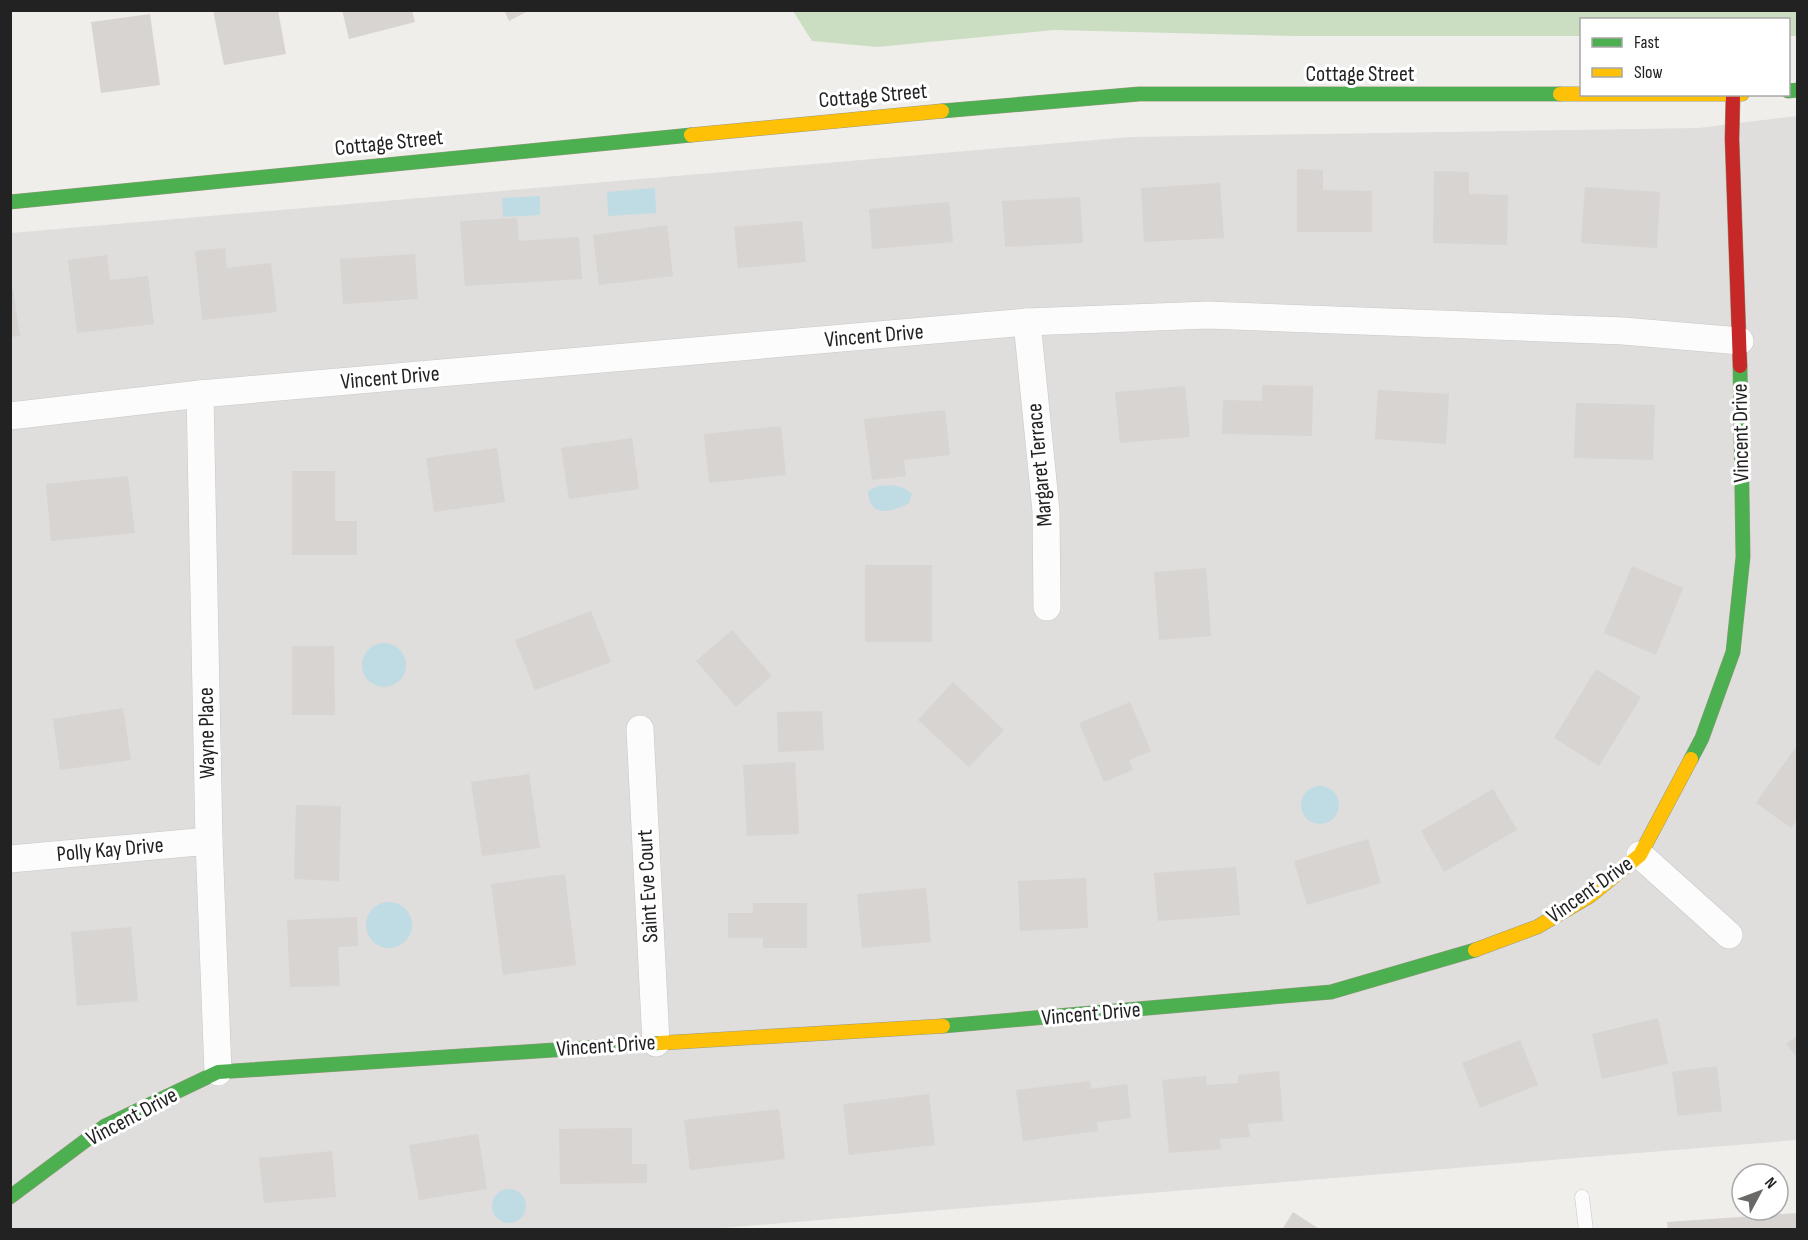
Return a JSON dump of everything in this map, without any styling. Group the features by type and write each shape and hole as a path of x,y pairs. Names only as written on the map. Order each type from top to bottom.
{"street":[{"name":"Cottage Street","path":"10,202 867,117 1139,94 1580,95"},
{"name":"Vincent Drive","path":"10,1197 105,1126 218,1072 993,1023 1331,992 1455,957 1537,927 1590,896 1640,855 1702,738 1733,652 1743,557 1740,341 1732,139 1733,96"},
{"name":"Vincent Drive","path":"10,416 200,394 1027,322 1208,315 1623,331 1740,341"},
{"name":"Margaret Terrace","path":"1027,322 1046,511 1047,608"},
{"name":"Wayne Place","path":"200,394 209,841 218,1072"},
{"name":"Saint Eve Court","path":"640,729 656,1043"},
{"name":"Polly Kay Drive","path":"10,859 209,841"},
{"path":"1640,855 1729,935"}],"lane":[{"path":"1582,1197 1586,1230"}],"shaded area":[{"path":"1797,116 1797,1140 710,1229 11,1230 11,233 1130,137 1698,128"}],"green space":[{"path":"1797,10 1797,36 1790,36 1790,18 1580,18 1580,36 1294,36 1054,30 877,47 812,41 793,11"}],"water":[{"path":"655,188 656,213 608,216 607,192"},
{"path":"540,196 540,215 503,217 502,198"},
{"path":"892,485 904,488 912,494 909,503 888,511 877,509 869,500 868,491 878,486"},
{"path":"384,643 399,650 406,665 399,680 384,687 369,680 362,665 369,650"},
{"path":"1320,786 1333,792 1339,805 1333,818 1320,824 1307,818 1301,805 1307,792"},
{"path":"389,902 405,909 412,925 405,941 389,948 373,941 366,925 373,909"},
{"path":"509,1189 521,1194 526,1206 521,1218 509,1223 497,1218 492,1206 497,1194"}],"building":[{"path":"213,10 278,10 286,54 224,65"},
{"path":"342,10 412,10 415,22 349,39"},
{"path":"504,10 530,10 509,21"},
{"path":"150,14 160,85 101,93 91,22"},
{"path":"1297,169 1323,170 1323,190 1372,191 1372,232 1297,232"},
{"path":"1434,171 1469,172 1469,194 1508,195 1507,245 1433,243"},
{"path":"1220,183 1224,238 1144,242 1141,188"},
{"path":"1585,187 1660,192 1657,248 1581,243"},
{"path":"1080,197 1083,243 1005,247 1002,201"},
{"path":"949,202 953,242 872,249 869,209"},
{"path":"517,218 519,241 579,237 582,279 465,286 460,221"},
{"path":"802,221 806,262 738,268 734,227"},
{"path":"667,225 673,276 599,285 593,235"},
{"path":"225,248 227,268 271,263 277,312 202,320 195,251"},
{"path":"415,254 418,299 343,304 340,259"},
{"path":"107,255 110,280 148,276 154,324 77,333 68,260"},
{"path":"10,289 13,289 20,336 10,337"},
{"path":"1262,385 1313,386 1312,436 1222,434 1223,400 1262,401"},
{"path":"1185,386 1190,437 1120,443 1115,392"},
{"path":"1378,390 1449,394 1446,444 1375,439"},
{"path":"1576,403 1655,405 1653,460 1574,458"},
{"path":"945,410 950,455 904,460 906,476 872,480 864,419"},
{"path":"781,426 786,475 709,483 704,434"},
{"path":"632,438 639,489 569,499 561,448"},
{"path":"497,448 505,502 434,512 426,458"},
{"path":"292,471 335,471 335,521 357,521 357,555 292,555"},
{"path":"128,476 135,533 51,541 46,484"},
{"path":"865,565 932,565 932,642 865,642"},
{"path":"1632,566 1683,588 1656,655 1604,633"},
{"path":"1206,568 1211,636 1159,640 1154,572"},
{"path":"591,611 611,662 535,690 515,640"},
{"path":"732,630 772,676 736,707 696,661"},
{"path":"292,646 334,646 335,715 292,715"},
{"path":"1596,669 1641,697 1599,766 1554,738"},
{"path":"953,682 1004,730 969,767 918,720"},
{"path":"1130,702 1151,751 1129,760 1133,770 1104,782 1079,723"},
{"path":"123,708 131,760 60,770 53,719"},
{"path":"822,711 824,750 778,752 777,712"},
{"path":"1798,744 1798,819 1791,828 1756,803"},
{"path":"795,762 799,834 747,836 743,765"},
{"path":"529,774 540,848 482,856 471,782"},
{"path":"1493,789 1517,830 1444,872 1421,831"},
{"path":"296,805 341,806 339,881 294,879"},
{"path":"1368,839 1381,883 1307,905 1294,861"},
{"path":"1236,867 1240,915 1158,921 1154,873"},
{"path":"565,874 576,965 503,975 491,884"},
{"path":"1086,878 1088,928 1020,931 1018,881"},
{"path":"926,888 931,942 862,948 857,894"},
{"path":"753,903 807,903 807,948 763,948 763,938 728,938 728,913 753,913"},
{"path":"357,917 358,946 338,947 340,986 290,987 287,920"},
{"path":"131,927 138,1001 77,1006 71,932"},
{"path":"1658,1018 1668,1064 1602,1079 1592,1034"},
{"path":"1798,1035 1798,1058 1786,1044"},
{"path":"1520,1040 1538,1085 1480,1108 1462,1063"},
{"path":"1717,1066 1722,1111 1678,1116 1672,1072"},
{"path":"1279,1071 1283,1121 1248,1124 1250,1137 1220,1139 1221,1149 1169,1153 1162,1080 1206,1076 1207,1085 1238,1083 1238,1075"},
{"path":"1090,1081 1091,1089 1127,1084 1131,1118 1097,1122 1098,1131 1023,1141 1016,1090"},
{"path":"929,1094 935,1145 849,1155 843,1104"},
{"path":"779,1109 785,1159 690,1170 684,1120"},
{"path":"632,1128 632,1164 647,1164 647,1183 560,1184 559,1129"},
{"path":"478,1134 487,1189 419,1200 409,1145"},
{"path":"332,1151 336,1197 264,1203 259,1158"},
{"path":"1293,1212 1321,1230 1282,1230"},
{"path":"1798,1213 1798,1230 1668,1230 1667,1222 1730,1218 1730,1222 1790,1222 1790,1214"}],"traffic: fast":[{"path":"1790,91 1798,90"},
{"path":"942,111 1139,94 1560,94"},
{"path":"10,202 691,135"},
{"path":"1691,759 1702,738 1733,652 1743,557 1740,366"},
{"path":"943,1026 1331,992 1475,950"},
{"path":"10,1197 105,1126 218,1072 660,1043"}],"traffic: slow":[{"path":"1560,94 1580,94"},
{"path":"691,135 942,111"},
{"path":"1475,950 1537,927 1590,896 1640,855 1691,759"},
{"path":"660,1043 943,1026"}],"traffic: jam":[{"path":"1733,96 1732,139 1740,366"}]}
